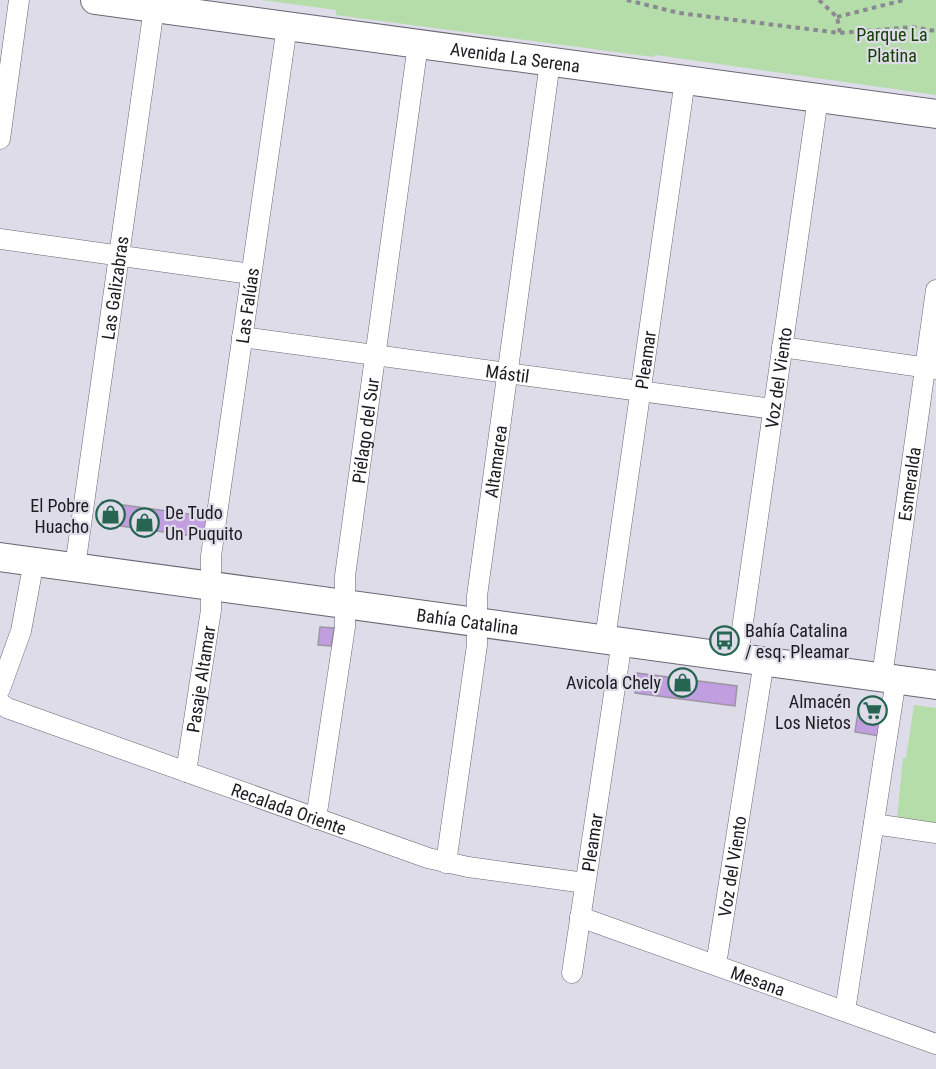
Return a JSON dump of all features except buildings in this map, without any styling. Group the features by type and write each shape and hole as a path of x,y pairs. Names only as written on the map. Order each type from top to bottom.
{"street":[{"path":"0,139 19,0"},
{"name":"Avenida La Serena","path":"95,0 936,114"},
{"name":"Las Galizabras","path":"75,567 154,8"},
{"name":"Las Falúas","path":"211,585 211,556 286,26"},
{"name":"Piélago del Sur","path":"316,819 345,627 345,576 418,44"},
{"name":"Altamarea","path":"446,863 477,645 477,596 550,62"},
{"name":"Pleamar","path":"572,973 614,640 641,391 685,80"},
{"name":"Voz del Viento","path":"716,965 751,659 773,409 818,98"},
{"path":"0,239 251,274"},
{"name":"Esmeralda","path":"845,1011 874,824 889,678 931,368 936,290"},
{"name":"Mástil","path":"242,337 773,409"},
{"path":"782,347 931,368"},
{"name":"Bahía Catalina","path":"0,557 936,685"},
{"path":"0,688 21,631 34,561"},
{"name":"Pasaje Altamar","path":"186,772 211,610 211,585"},
{"name":"Recalada Oriente","path":"0,704 410,852 446,863 585,883"},
{"path":"874,824 936,833"},
{"name":"Mesana","path":"580,917 936,1044"}],"path":[{"path":"627,0 678,13 840,33 912,27 936,31"},
{"path":"819,0 837,17 840,33"},
{"path":"837,17 904,0"}],"green space":[{"name":"Parque La Platina","path":"262,0 936,0 936,95 656,55 653,57 336,15 336,10"},
{"path":"914,705 936,708 936,825 897,819 903,758 906,758"}],"place":[{"name":"El Pobre Huacho","path":"110,515"},
{"name":"De Tudo Un Puquito","path":"144,522"},
{"name":"Bahía Catalina / esq. Pleamar","path":"724,640"},
{"name":"Avicola Chely","path":"682,682"},
{"name":"Almacén Los Nietos","path":"872,711"}]}
